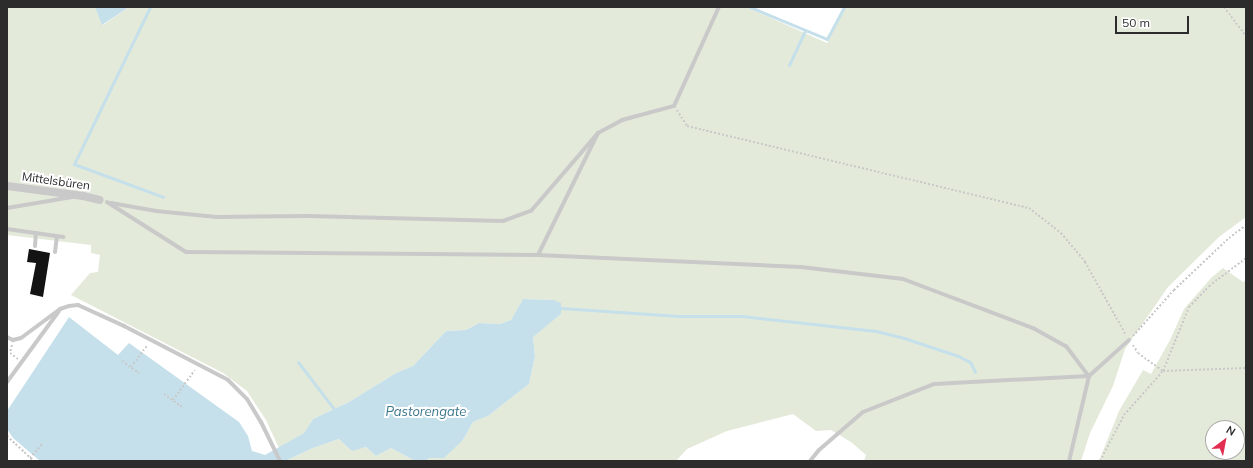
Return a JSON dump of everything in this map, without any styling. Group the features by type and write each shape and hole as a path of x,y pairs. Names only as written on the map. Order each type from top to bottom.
{"street":[{"name":"Mittelsbüren","path":"7,186 83,196 104,201"}],"lane":[{"path":"104,201 156,211 217,217 310,216 503,221 530,211 598,133 622,120 674,106 719,7"},
{"path":"538,255 598,133"},
{"path":"7,208 83,196"},
{"path":"104,201 186,252 538,255 801,267 903,279 1033,328 1066,346 1089,376"},
{"path":"7,229 63,237"},
{"path":"35,246 36,233"},
{"path":"55,252 57,236"},
{"path":"7,337 13,340 21,338 60,309 78,305 199,364 228,380 239,389 261,422 280,461"},
{"path":"7,382 60,309"},
{"path":"1068,461 1089,376 1129,340"},
{"path":"810,461 819,450 863,412 934,384 1089,376"}],"path":[{"path":"1224,7 1246,36"},
{"path":"674,106 687,126 1029,208 1061,233 1085,262 1129,340 1138,353 1163,371 1246,368"},
{"path":"1129,340 1174,290 1229,238 1246,225"},
{"path":"1100,461 1124,415 1163,371 1189,307 1209,286 1246,258"},
{"path":"131,368 144,350"},
{"path":"122,361 140,373"},
{"path":"173,400 199,364"},
{"path":"164,394 182,406"},
{"path":"7,436 34,461"},
{"path":"30,458 43,443"}],"green space":[{"path":"7,7 95,7 103,25 129,7 746,7 827,43 845,7 1246,7 1246,217 1219,237 1168,287 1125,349 1113,386 1090,433 1081,461 864,461 866,455 851,442 831,430 816,431 793,414 727,431 687,449 676,461 425,461 463,440 473,422 488,416 529,384 535,356 533,336 561,314 554,300 523,299 511,320 500,324 479,323 466,330 446,331 413,366 396,373 349,402 313,419 304,433 279,448 266,420 247,391 223,373 71,295 90,273 98,272 100,255 91,253 91,245 7,235"},
{"path":"1223,268 1243,282 1246,280 1246,461 1099,461 1119,411 1143,370 1151,374 1170,340 1184,309 1211,278"},
{"path":"339,439 352,450 366,447 376,456 391,448 415,461 285,461 313,448"}],"water":[{"path":"95,7 129,7 102,25"},
{"name":"Pastorengate","path":"523,299 554,300 561,303 561,314 533,337 535,356 529,384 488,416 473,422 463,440 444,458 430,458 425,461 415,461 391,448 376,456 366,447 352,451 339,439 313,448 285,461 40,461 13,438 7,429 7,411 69,317 118,355 129,343 239,422 248,436 252,451 265,455 304,433 313,419 349,402 396,373 413,366 446,331 466,330 479,323 500,324 511,320"}],"building":[{"path":"29,249 50,253 43,297 30,294 36,263 27,262"}],"waterway":[{"path":"150,7 74,164 163,197"},
{"path":"750,7 827,39 844,7"},
{"path":"789,65 805,30"},
{"path":"558,310 561,308 679,316 742,316 876,331 907,339 958,356 970,362 975,372"},
{"path":"298,362 334,409"}]}
